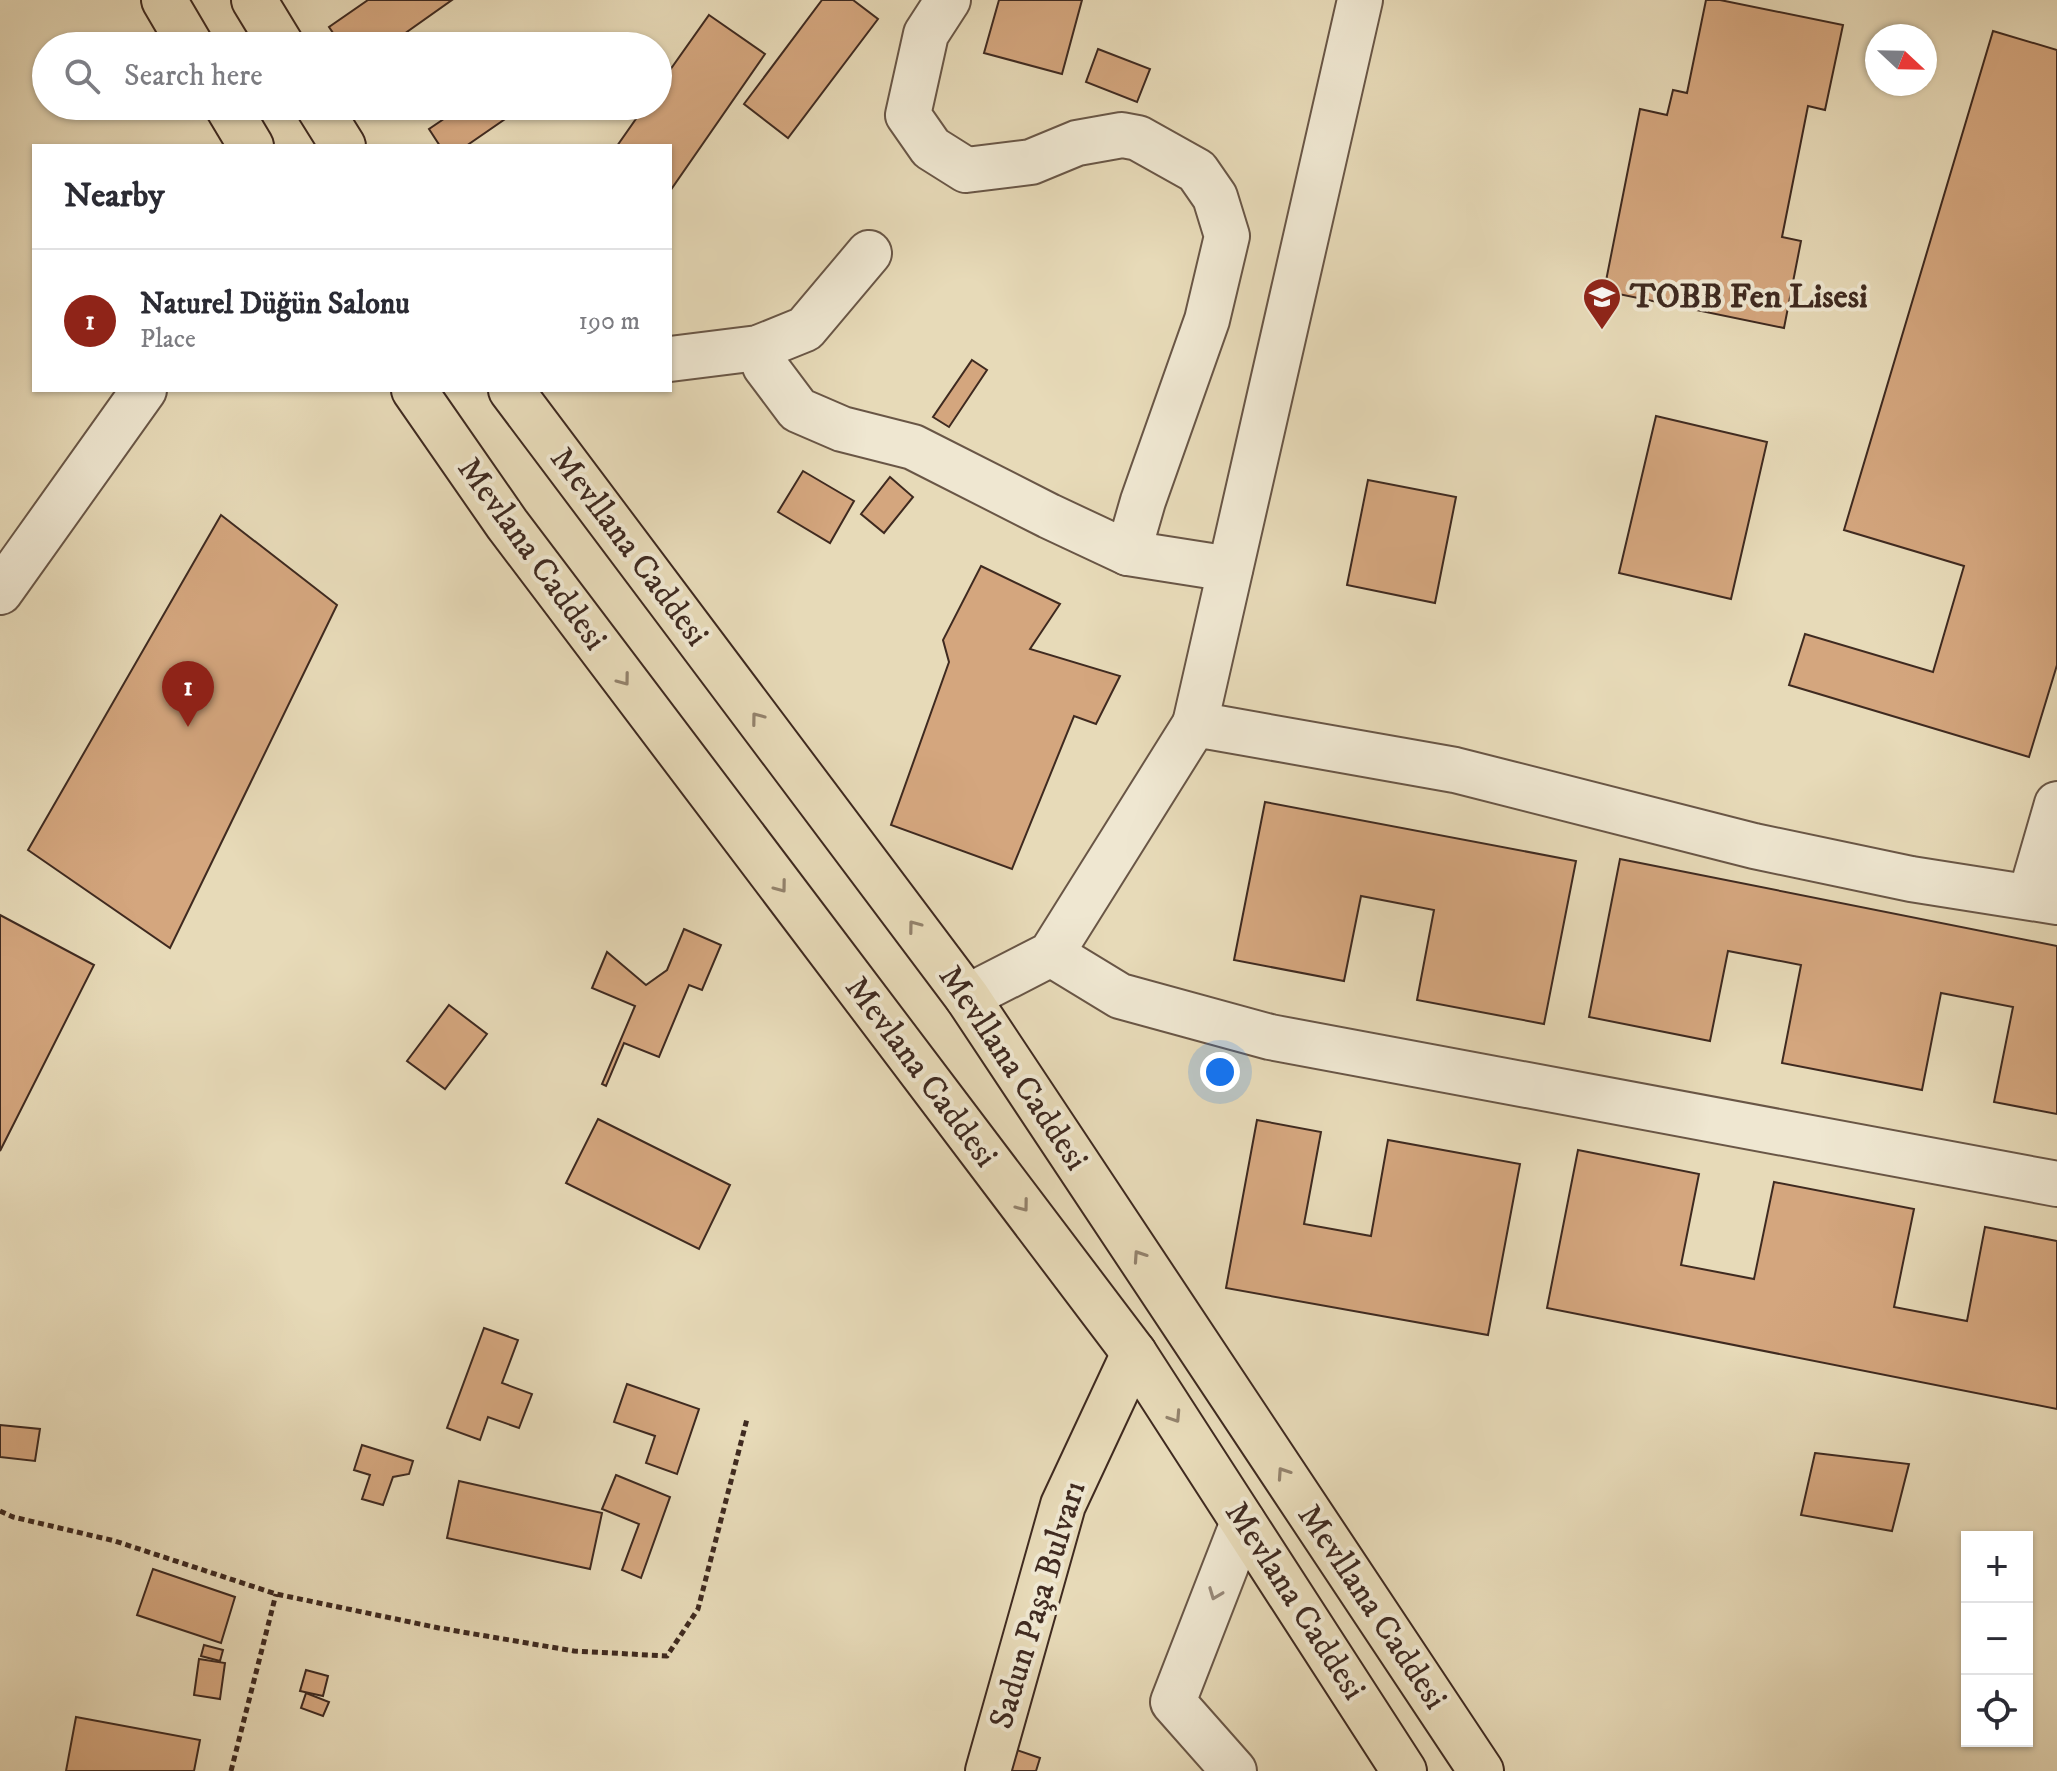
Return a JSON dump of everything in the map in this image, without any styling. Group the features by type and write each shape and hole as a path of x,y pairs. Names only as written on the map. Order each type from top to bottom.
{"main road":[{"path":"164,0 183,32"},
{"path":"254,0 273,32"},
{"path":"235,120 250,144"},
{"path":"327,120 342,144"},
{"name":"Mevlana Caddesi","path":"415,392 507,524 1134,1353 1404,1771"},
{"name":"Mevllana Caddesi","path":"513,392 967,997 1481,1771"},
{"name":"Sadun Paşa Bulvarı","path":"988,1771 1063,1505 1134,1353"}],"street":[{"path":"948,0 926,34 908,115 931,148 966,170 1031,162 1077,143 1122,135 1138,138 1197,171 1215,197 1227,236 1207,320 1143,501 1128,553"},
{"path":"967,997 1051,954 1195,724 1360,0"},
{"path":"672,359 758,348 805,329 869,253"},
{"path":"758,348 765,366 798,410 842,429 913,447 1128,553 1230,569"},
{"path":"0,592 143,392"},
{"path":"1195,724 1455,770 1754,846 1911,879 2044,900 2057,804"},
{"path":"1051,954 1120,996 1270,1037 2057,1184"},
{"path":"1234,1771 1173,1702 1243,1522"}],"path":[{"path":"0,1511 13,1517 115,1541 276,1594 439,1628 574,1651 667,1656 698,1609 747,1419"},
{"path":"231,1771 276,1594"}],"building":[{"path":"368,0 452,0 407,32 332,32 329,27"},
{"path":"822,0 853,0 878,19 788,138 744,104"},
{"path":"999,0 1082,0 1062,74 984,53"},
{"path":"1706,0 1720,0 1843,25 1825,110 1808,106 1782,237 1801,241 1784,328 1604,291 1640,109 1667,115 1673,90 1687,93"},
{"path":"709,15 765,54 672,188 672,144 618,144 635,120 672,120 672,67"},
{"path":"1993,31 2057,50 2057,665 2029,757 1789,685 1805,634 1933,672 1964,566 1844,530"},
{"path":"1098,49 1150,69 1137,102 1086,82"},
{"path":"442,120 504,120 469,144 439,144 429,129"},
{"path":"972,360 987,370 949,427 933,417"},
{"path":"1656,416 1767,442 1731,599 1619,573"},
{"path":"803,471 854,501 830,543 778,512"},
{"path":"890,477 913,497 884,533 861,514"},
{"path":"1368,480 1456,497 1435,603 1347,585"},
{"path":"221,515 337,605 170,948 28,850"},
{"path":"981,566 1060,604 1030,649 1120,676 1096,724 1074,716 1012,869 891,825 949,662 943,640"},
{"path":"1265,802 1576,861 1544,1024 1417,1000 1434,910 1361,896 1344,981 1234,960"},
{"path":"1620,859 2057,946 2057,1114 1994,1102 2013,1007 1941,993 1922,1090 1782,1063 1801,965 1728,951 1710,1041 1589,1017"},
{"path":"0,915 94,965 0,1151"},
{"path":"684,929 721,945 702,990 689,985 659,1057 624,1043 606,1086 602,1084 635,1006 592,988 607,952 646,985 667,970"},
{"path":"449,1005 487,1034 445,1089 407,1061"},
{"path":"598,1119 730,1185 699,1249 566,1183"},
{"path":"1257,1120 1321,1132 1304,1224 1371,1236 1388,1140 1520,1164 1488,1335 1226,1288"},
{"path":"1578,1150 1699,1174 1681,1265 1754,1279 1774,1182 1914,1209 1894,1307 1967,1321 1985,1227 2057,1241 2057,1409 1547,1308"},
{"path":"484,1328 518,1340 502,1383 532,1394 519,1428 488,1417 480,1440 447,1428"},
{"path":"627,1384 699,1409 677,1474 646,1463 655,1436 614,1422"},
{"path":"0,1425 40,1429 35,1461 0,1457"},
{"path":"362,1445 413,1461 409,1474 393,1477 383,1505 362,1499 370,1475 354,1470"},
{"path":"1815,1453 1909,1464 1892,1531 1801,1515"},
{"path":"616,1475 670,1497 641,1578 622,1570 639,1524 602,1509"},
{"path":"459,1481 602,1513 590,1569 447,1538"},
{"path":"153,1569 235,1597 221,1643 137,1615"},
{"path":"204,1645 223,1650 220,1661 201,1656"},
{"path":"199,1659 225,1663 220,1699 194,1695"},
{"path":"306,1670 328,1676 323,1696 300,1691"},
{"path":"306,1693 329,1702 323,1716 301,1708"},
{"path":"76,1717 200,1740 194,1771 66,1771"},
{"path":"1008,1747 1040,1758 1036,1771 999,1771"}],"place":[{"name":"TOBB Fen Lisesi","path":"1602,331"},
{"name":"Naturel Düğün Salonu","path":"188,727"}]}
